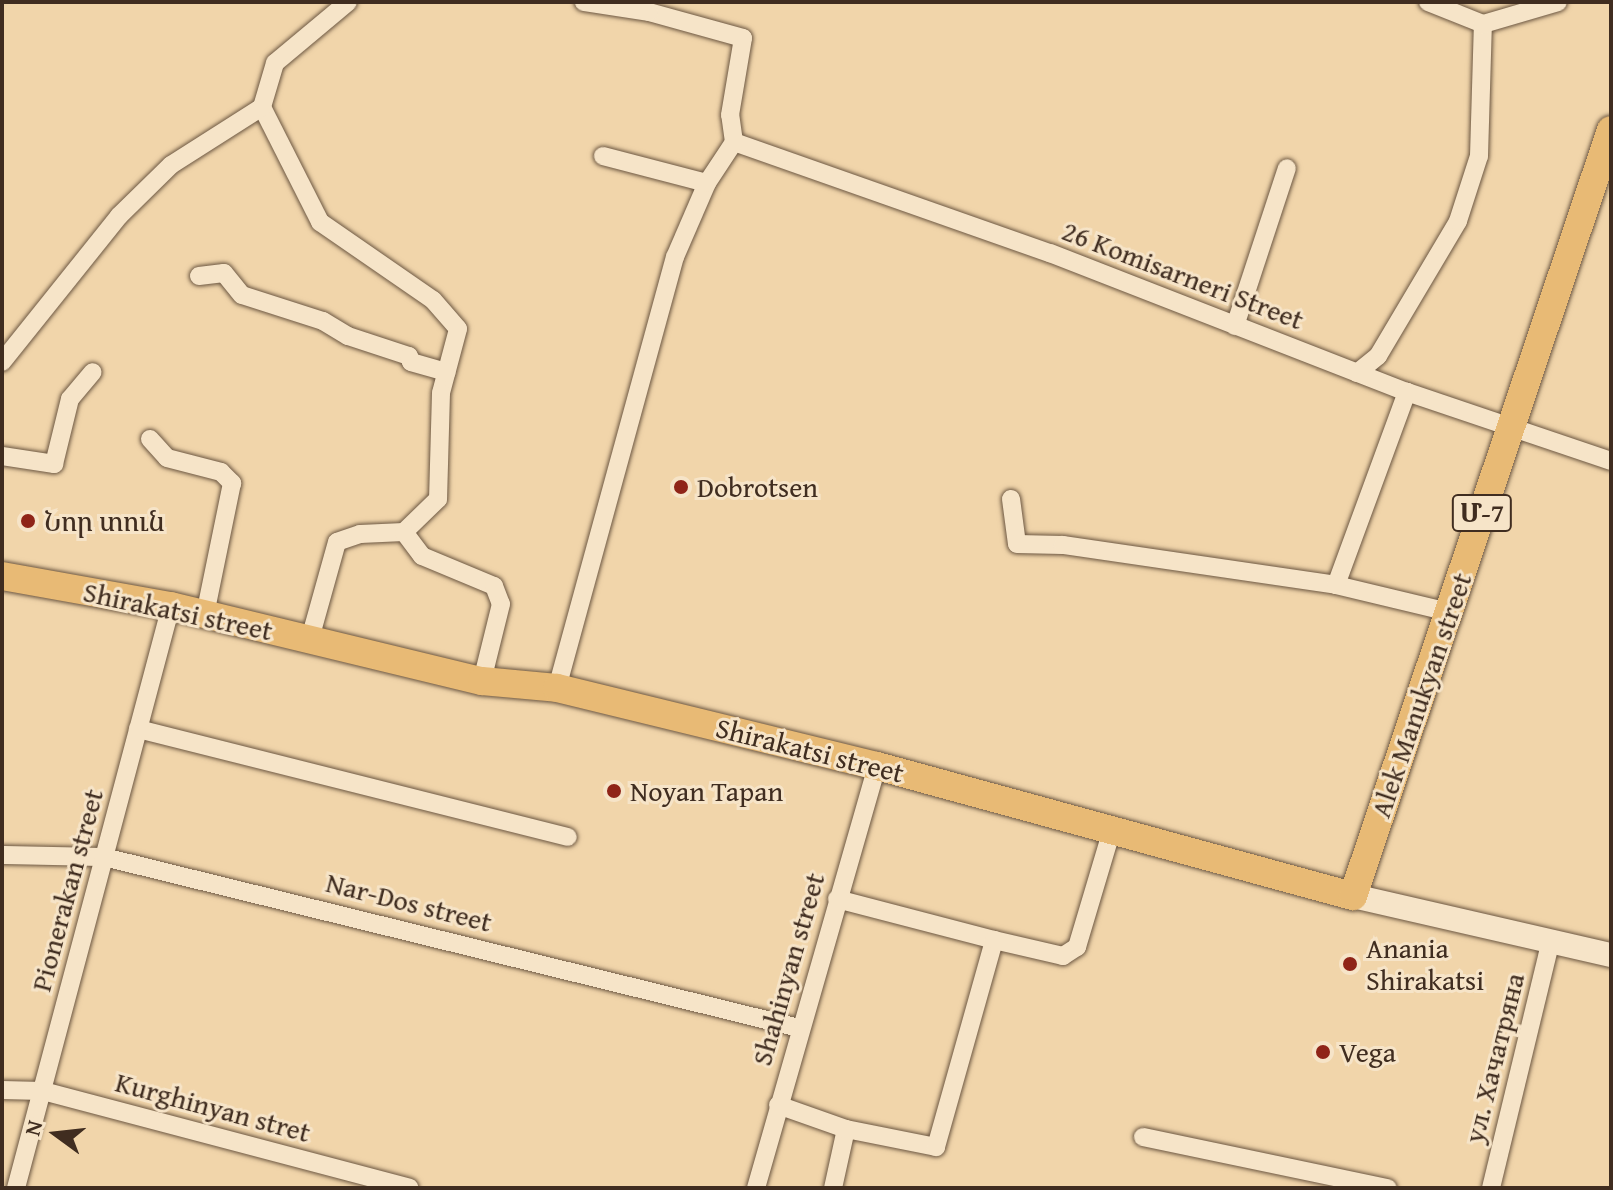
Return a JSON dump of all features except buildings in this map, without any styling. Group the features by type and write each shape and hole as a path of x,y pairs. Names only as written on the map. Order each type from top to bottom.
{"main road":[{"name":"Alek Manukyan street","path":"1353,896 1611,130"},
{"name":"Shirakatsi street","path":"2,576 171,606 482,681 557,688 877,766 1111,833 1353,896 1611,955"}],"street":[{"path":"2,362 140,196 171,165 262,107 275,63 348,2"},
{"path":"557,688 675,257 707,183 734,142 730,115 743,38 649,12 584,2"},
{"path":"1428,2 1483,24 1558,2"},
{"path":"1357,373 1378,356 1458,221 1479,156 1483,24"},
{"path":"262,107 320,222 433,300 458,329 441,393 438,499 404,532 360,534 337,542 310,639"},
{"name":"26 Komisarneri Street","path":"734,142 1050,253 1407,392 1611,461"},
{"path":"603,156 707,183"},
{"path":"1235,326 1287,168"},
{"path":"199,276 224,273 242,295 447,372"},
{"path":"2,456 54,464 70,399 93,372"},
{"path":"1336,585 1407,392"},
{"path":"150,439 167,458 221,472 232,483 205,614"},
{"path":"1011,499 1017,544 1063,545 1336,585 1449,612"},
{"path":"404,532 422,556 494,586 501,604 482,681"},
{"name":"Pionerakan street","path":"16,1188 171,606"},
{"path":"138,729 568,837"},
{"name":"Shahinyan street","path":"756,1188 799,1028 877,766"},
{"path":"837,899 1063,956 1077,947 1111,833"},
{"name":"Nar-Dos street","path":"2,855 104,857 799,1028"},
{"path":"778,1105 846,1129 936,1147 994,940"},
{"name":"ул. Хачатряна","path":"1491,1188 1551,940"},
{"name":"Kurghinyan stret","path":"2,1090 43,1091 409,1188"},
{"path":"833,1188 846,1129"},
{"path":"1143,1137 1388,1188"}],"place":[{"name":"Dobrotsen","path":"681,487"},
{"name":"Նոր տուն","path":"28,521"},
{"name":"Noyan Tapan","path":"614,791"},
{"name":"Anania Shirakatsi","path":"1350,964"},
{"name":"Vega","path":"1323,1052"}]}
